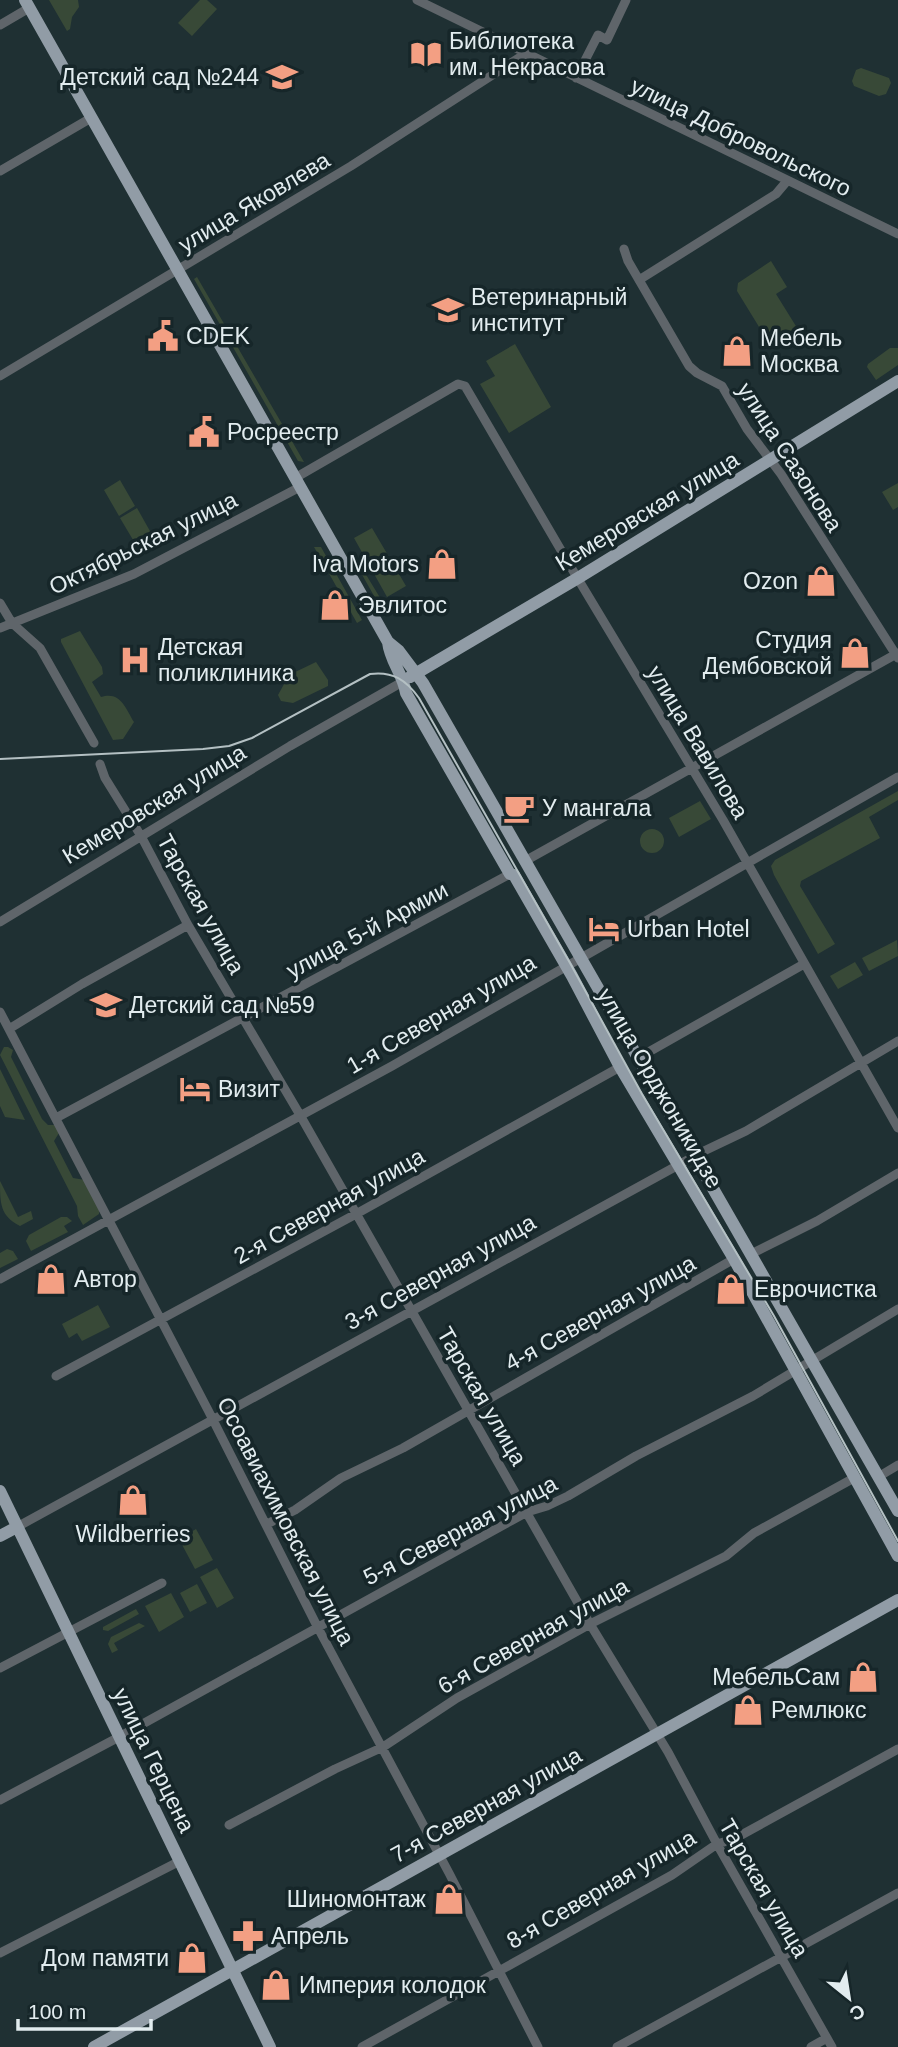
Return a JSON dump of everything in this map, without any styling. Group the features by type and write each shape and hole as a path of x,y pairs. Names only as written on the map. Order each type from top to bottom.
{"main road":[{"name":"улица Орджоникидзе","path":"27,4 387,642 406,692 566,966 620,1067 734,1259 898,1556"},
{"name":"Кемеровская улица","path":"404,681 578,578 898,381"},
{"name":"улица Орджоникидзе","path":"387,642 397,648 416,674 898,1511"},
{"name":"улица Герцена","path":"0,1491 270,2047"},
{"name":"3-я Северная улица","path":"0,1536 17,1527"},
{"name":"7-я Северная улица","path":"94,2047 898,1600"}],"street":[{"name":"улица Добровольского","path":"417,0 898,234"},
{"path":"576,78 598,35 607,40 626,0"},
{"path":"0,25 27,4"},
{"name":"улица Яковлева","path":"0,376 351,166 525,54"},
{"path":"0,171 91,118"},
{"path":"639,280 776,194 787,181"},
{"name":"улица Сазонова","path":"624,249 628,261 690,366 697,373 722,386 747,429 771,460 897,655"},
{"name":"Октябрьская улица","path":"0,628 73,601 134,574 297,482 458,384"},
{"name":"улица Вавилова","path":"458,384 466,386 747,863 898,1128"},
{"path":"0,603 12,623 40,648 94,743"},
{"path":"525,861 897,655"},
{"name":"Кемеровская улица","path":"0,922 404,681"},
{"name":"Тарская улица","path":"100,764 105,778 141,836 188,925 300,1115 590,1624 657,1733 832,2047"},
{"name":"1-я Северная улица","path":"0,1279 392,1066 898,777"},
{"name":"улица 5-й Армии","path":"56,1118 510,874"},
{"path":"9,1029 82,984 188,925"},
{"path":"638,1058 804,964"},
{"name":"Осоавиахимовская улица","path":"0,1012 538,2047"},
{"name":"3-я Северная улица","path":"17,1527 694,1156 746,1131 898,1041"},
{"name":"2-я Северная улица","path":"56,1376 161,1321 620,1067"},
{"path":"751,1254 817,1221 898,1173"},
{"name":"4-я Северная улица","path":"267,1524 295,1510 341,1478 403,1448 734,1259"},
{"name":"5-я Северная улица","path":"0,1800 527,1512 568,1496 753,1396 898,1309"},
{"path":"878,1477 898,1465"},
{"name":"6-я Северная улица","path":"229,1825 383,1747 457,1698 590,1624 726,1556 754,1533 855,1478"},
{"path":"0,1668 162,1584"},
{"name":"8-я Северная улица","path":"362,2047 672,1875 717,1844 734,1839 898,1749"},
{"path":"0,1953 180,1861"},
{"path":"617,2047 898,1893"},
{"path":"811,2047 827,2038"}],"green space":[{"path":"49,0 78,0 79,7 67,31"},
{"path":"200,0 207,0 217,9 192,36 178,23"},
{"path":"861,68 889,78 891,83 886,94 879,96 854,86 852,81 856,70"},
{"path":"771,261 787,287 776,294 799,331 778,343 767,340 737,291 738,283"},
{"path":"197,277 304,462 298,461 194,279"},
{"path":"515,344 551,407 509,433 480,384 495,376 486,361"},
{"path":"890,348 898,348 898,365 876,380 867,367 868,364"},
{"path":"120,480 135,506 119,516 104,490"},
{"path":"898,483 898,507 893,510 882,492"},
{"path":"137,508 155,540 139,550 120,518"},
{"path":"372,528 406,586 387,597 354,538"},
{"path":"314,547 321,547 362,620 357,623"},
{"path":"359,563 382,601 378,603 356,564"},
{"path":"80,631 102,667 103,674 92,682 101,697 117,698 134,722 123,739 113,740 61,642 61,639"},
{"path":"316,662 328,680 328,686 293,703 281,701 278,695 289,675"},
{"path":"898,791 898,800 869,817 880,838 801,881 800,886 835,944 818,954 771,866 775,860"},
{"path":"700,801 711,819 679,837 669,818"},
{"path":"652,829 661,832 664,841 661,850 652,853 643,850 640,841 643,832"},
{"path":"897,940 898,956 869,971 862,958"},
{"path":"855,962 863,975 838,989 830,976"},
{"path":"4,1047 13,1050 11,1057 42,1119 48,1125 55,1125 59,1133 54,1141 73,1178 85,1180 99,1209 99,1214 83,1225 77,1206 0,1055"},
{"path":"0,1069 25,1120 5,1117 0,1106"},
{"path":"0,1181 18,1217 31,1211 33,1219 20,1226 8,1218 2,1208"},
{"path":"61,1217 72,1221 64,1226 68,1232 31,1251 26,1241 29,1235"},
{"path":"7,1249 13,1251 18,1259 0,1268 0,1253"},
{"path":"98,1305 110,1327 82,1341 77,1333 69,1338 62,1324"},
{"path":"196,1529 213,1560 195,1569 179,1539"},
{"path":"217,1568 234,1598 217,1608 200,1577"},
{"path":"197,1584 207,1603 190,1612 180,1593"},
{"path":"171,1593 184,1617 159,1632 145,1606"},
{"path":"136,1609 139,1614 108,1631 103,1630 103,1627"},
{"path":"139,1623 145,1626 114,1643 118,1650 112,1653 108,1644 111,1637"},
{"path":"119,1688 135,1714 134,1718 127,1720 120,1711 124,1699"}],"tram line":[{"path":"0,759 229,746 252,738 370,674 386,674 409,686 419,698 642,1094 774,1316 898,1541"}],"place":[{"name":"Библиотека им. Некрасова","path":"426,54"},
{"name":"Детский сад №244","path":"282,77"},
{"name":"Ветеринарный институт","path":"448,310"},
{"name":"CDEK","path":"163,336"},
{"name":"Мебель Москва","path":"737,351"},
{"name":"Росреестр","path":"204,432"},
{"name":"Iva Motors","path":"442,564"},
{"name":"Ozon","path":"821,581"},
{"name":"Эвлитос","path":"335,605"},
{"name":"Студия Дембовской","path":"855,653"},
{"name":"Детская поликлиника","path":"135,660"},
{"name":"У мангала","path":"519,808"},
{"name":"Urban Hotel","path":"604,929"},
{"name":"Детский сад №59","path":"106,1005"},
{"name":"Визит","path":"195,1089"},
{"name":"Автор","path":"51,1279"},
{"name":"Еврочистка","path":"731,1289"},
{"name":"Wildberries","path":"133,1500"},
{"name":"МебельСам","path":"863,1677"},
{"name":"Ремлюкс","path":"748,1710"},
{"name":"Шиномонтаж","path":"449,1899"},
{"name":"Апрель","path":"248,1936"},
{"name":"Дом памяти","path":"192,1958"},
{"name":"Империя колодок","path":"276,1985"}]}
